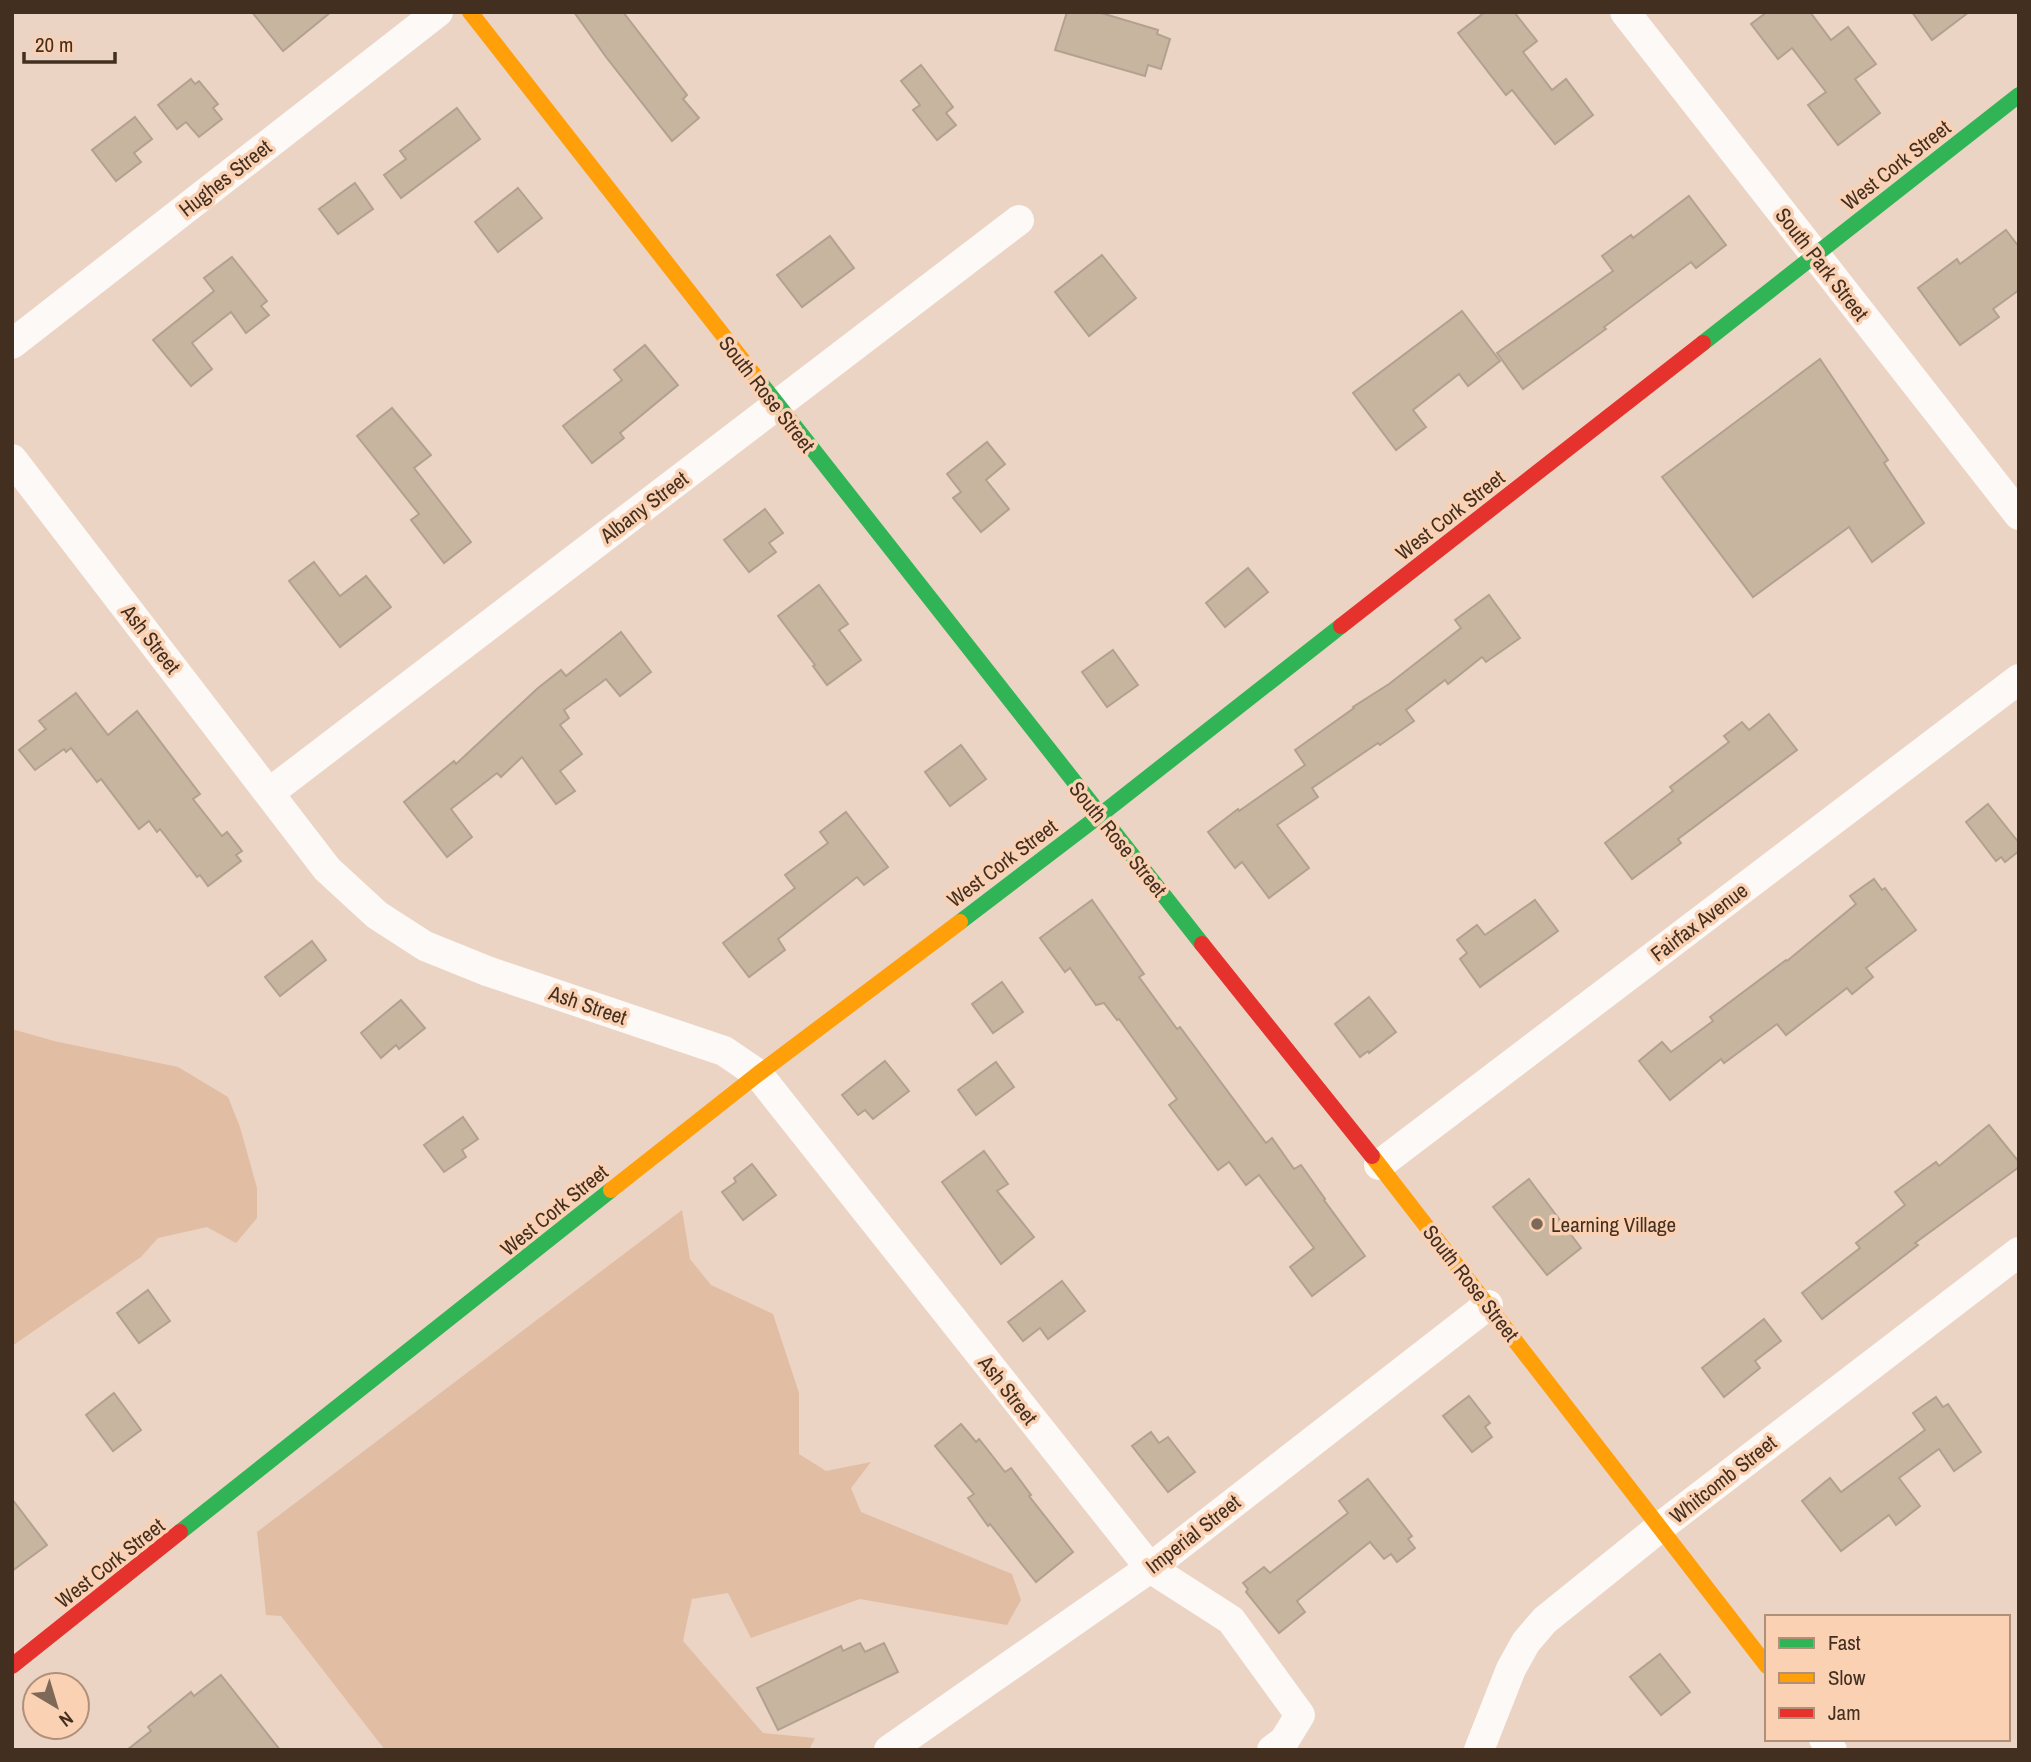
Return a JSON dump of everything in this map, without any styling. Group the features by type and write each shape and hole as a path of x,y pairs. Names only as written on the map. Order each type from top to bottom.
{"street":[{"name":"Hughes Street","path":"12,344 438,12"},
{"name":"South Rose Street","path":"470,12 776,406 1379,1166 1765,1663"},
{"name":"South Park Street","path":"1625,12 2019,515"},
{"name":"West Cork Street","path":"12,1666 758,1074 1099,816 2019,95"},
{"name":"Albany Street","path":"270,793 1018,220"},
{"name":"Ash Street","path":"12,459 327,869 352,895 425,946 487,971 724,1051 758,1074 1150,1568 1231,1620 1300,1715 1284,1741 1272,1750"},
{"name":"Fairfax Avenue","path":"1379,1166 2019,679"},
{"name":"Whitcomb Street","path":"1479,1750 1511,1669 1526,1642 1545,1620 1660,1528 2019,1252"},
{"name":"Imperial Street","path":"888,1750 1150,1568 1488,1305"}],"shaded area":[{"path":"12,1029 54,1041 178,1067 228,1097 240,1127 257,1188 257,1218 236,1243 207,1227 158,1238 141,1257 12,1346"},
{"path":"682,1210 690,1259 711,1285 773,1314 799,1393 799,1454 826,1471 871,1462 851,1488 861,1512 1012,1574 1021,1600 1007,1625 860,1599 751,1638 728,1593 692,1599 683,1641 763,1733 815,1738 809,1750 385,1750 281,1616 266,1615 257,1532"}],"building":[{"path":"252,12 331,12 283,51"},
{"path":"574,12 623,12 687,95 683,99 699,118 672,141"},
{"path":"1067,12 1098,12 1158,30 1157,34 1170,39 1161,69 1148,65 1145,76 1055,50"},
{"path":"1485,12 1514,12 1537,41 1523,52 1552,90 1566,79 1593,115 1555,144 1512,90 1506,95 1458,33"},
{"path":"1767,12 1810,12 1831,40 1848,27 1876,64 1855,79 1880,113 1838,145 1808,105 1826,92 1792,48 1778,59 1751,24"},
{"path":"1912,12 1969,12 1932,40"},
{"path":"921,65 953,107 946,113 956,125 937,140 913,110 920,105 901,81"},
{"path":"191,79 195,84 199,81 218,104 213,108 222,119 199,137 186,122 177,129 158,105"},
{"path":"457,108 480,139 401,198 384,175 406,159 400,151"},
{"path":"135,117 152,139 134,153 141,162 116,181 92,150"},
{"path":"355,183 373,209 338,234 319,209"},
{"path":"518,188 542,218 498,252 475,222"},
{"path":"1689,196 1726,245 1696,268 1691,262 1604,327 1606,329 1523,389 1497,353 1613,271 1602,256 1631,235 1633,238"},
{"path":"2006,230 2019,247 2019,290 1993,309 1999,317 1960,345 1918,288 1957,259 1960,264"},
{"path":"830,236 854,268 802,307 777,275"},
{"path":"1102,255 1136,298 1089,336 1055,292"},
{"path":"232,257 267,301 261,306 269,315 246,333 231,312 192,343 212,369 191,386 153,340 214,291 204,278"},
{"path":"1462,311 1500,361 1468,386 1459,374 1413,410 1426,427 1396,450 1353,393"},
{"path":"645,345 678,385 620,433 624,438 592,463 563,426 622,380 614,370"},
{"path":"1820,359 1888,460 1884,463 1924,523 1872,562 1849,527 1753,597 1662,477"},
{"path":"392,408 431,455 414,468 471,542 444,563 411,520 419,514 357,436"},
{"path":"987,442 1005,464 986,480 1009,509 981,532 953,498 961,492 947,474"},
{"path":"765,509 783,533 769,543 776,552 749,572 724,540"},
{"path":"314,562 340,596 366,576 391,607 340,647 289,581"},
{"path":"1248,568 1268,592 1225,627 1206,603"},
{"path":"819,585 848,624 839,630 861,660 827,685 778,616"},
{"path":"1489,595 1520,638 1486,662 1482,657 1448,684 1445,680 1406,710 1414,721 1312,788 1318,797 1277,825 1309,868 1269,898 1242,862 1235,868 1208,832 1305,765 1295,750 1389,684 1461,628 1455,620"},
{"path":"621,632 651,672 620,696 606,679 564,710 569,718 560,725 582,754 560,771 575,791 556,804 522,757 501,777 497,773 451,809 472,837 447,857 404,802 454,761 456,764 538,688 561,670 566,676"},
{"path":"1113,650 1138,685 1107,707 1082,672"},
{"path":"76,693 108,735 137,711 200,794 193,799 222,836 227,832 242,851 236,855 241,861 208,886 200,875 197,877 160,829 157,832 149,821 139,829 101,779 97,782 71,748 66,752 64,749 35,770 19,750 46,729 39,721"},
{"path":"1769,714 1797,750 1678,839 1681,843 1632,879 1605,843 1673,791 1670,787 1729,742 1724,736 1742,722 1749,730"},
{"path":"961,745 986,779 950,806 925,772"},
{"path":"1988,804 2019,843 2019,851 2005,862 2001,857 1996,861 1966,822"},
{"path":"846,812 888,867 864,885 857,877 778,939 785,950 749,977 723,943 795,888 785,875 828,843 820,832"},
{"path":"1874,879 1882,890 1885,888 1916,930 1866,968 1873,977 1852,994 1847,988 1786,1035 1777,1024 1724,1063 1721,1059 1670,1100 1639,1061 1662,1042 1671,1052 1713,1021 1710,1017 1787,961 1856,904 1850,896"},
{"path":"1092,900 1144,974 1139,977 1177,1029 1180,1027 1266,1143 1272,1138 1294,1169 1301,1165 1365,1256 1312,1296 1290,1267 1314,1248 1259,1175 1246,1185 1229,1162 1218,1170 1169,1105 1177,1099 1119,1019 1117,1020 1104,1003 1096,1005 1070,968 1065,972 1040,938"},
{"path":"1535,900 1558,931 1480,987 1460,959 1467,953 1457,940 1477,925 1485,935"},
{"path":"312,941 326,960 280,996 265,977"},
{"path":"1002,982 1023,1012 993,1033 972,1004"},
{"path":"1369,997 1396,1032 1360,1057 1335,1024"},
{"path":"401,1000 425,1028 399,1049 396,1045 381,1058 361,1033"},
{"path":"885,1061 909,1091 873,1119 865,1110 858,1115 842,1095"},
{"path":"996,1062 1014,1087 976,1115 958,1090"},
{"path":"463,1117 478,1139 462,1150 466,1157 444,1172 424,1145"},
{"path":"1989,1125 2019,1162 2019,1167 1915,1243 1918,1245 1822,1319 1802,1293 1860,1248 1856,1243 1905,1205 1895,1192 1936,1162 1939,1166"},
{"path":"984,1151 1008,1184 997,1191 1034,1237 1001,1264 942,1182"},
{"path":"752,1164 776,1195 743,1220 722,1192 736,1182 734,1178"},
{"path":"1529,1179 1581,1248 1547,1275 1493,1207"},
{"path":"1062,1281 1085,1311 1048,1339 1040,1328 1023,1341 1008,1322"},
{"path":"148,1290 170,1321 139,1343 117,1313"},
{"path":"1764,1319 1781,1341 1755,1361 1760,1368 1724,1397 1702,1368"},
{"path":"114,1393 141,1430 113,1451 86,1415"},
{"path":"1469,1396 1490,1423 1485,1427 1492,1437 1472,1452 1443,1416"},
{"path":"1936,1397 1943,1407 1948,1404 1981,1452 1954,1471 1939,1449 1899,1478 1920,1506 1896,1525 1889,1515 1841,1551 1802,1501 1830,1478 1841,1492 1925,1430 1913,1413"},
{"path":"961,1424 976,1442 979,1439 1005,1472 1011,1468 1031,1495 1029,1496 1073,1552 1036,1582 990,1524 988,1526 968,1498 974,1494 935,1446"},
{"path":"1151,1432 1159,1443 1168,1437 1195,1472 1168,1492 1132,1446"},
{"path":"1368,1479 1412,1536 1408,1539 1415,1548 1397,1562 1391,1554 1384,1559 1370,1542 1297,1601 1305,1612 1279,1633 1246,1592 1248,1589 1243,1583 1264,1567 1270,1573 1348,1513 1339,1501"},
{"path":"12,1499 47,1545 12,1571"},
{"path":"860,1643 865,1652 884,1643 898,1672 778,1730 757,1688 841,1646 843,1651"},
{"path":"1660,1654 1690,1692 1661,1715 1630,1677"},
{"path":"221,1675 280,1750 127,1750 151,1731 148,1727 191,1692 194,1696"}],"traffic: fast":[{"path":"1703,343 2019,95"},
{"path":"759,381 1202,944"},
{"path":"960,922 1341,626"},
{"path":"180,1532 611,1190"}],"traffic: slow":[{"path":"470,12 759,381"},
{"path":"611,1190 758,1074 960,922"},
{"path":"1372,1156 1765,1663"}],"traffic: jam":[{"path":"1341,626 1703,343"},
{"path":"1202,944 1372,1156"},
{"path":"12,1666 180,1532"}],"place":[{"name":"Learning Village","path":"1537,1224"}]}
